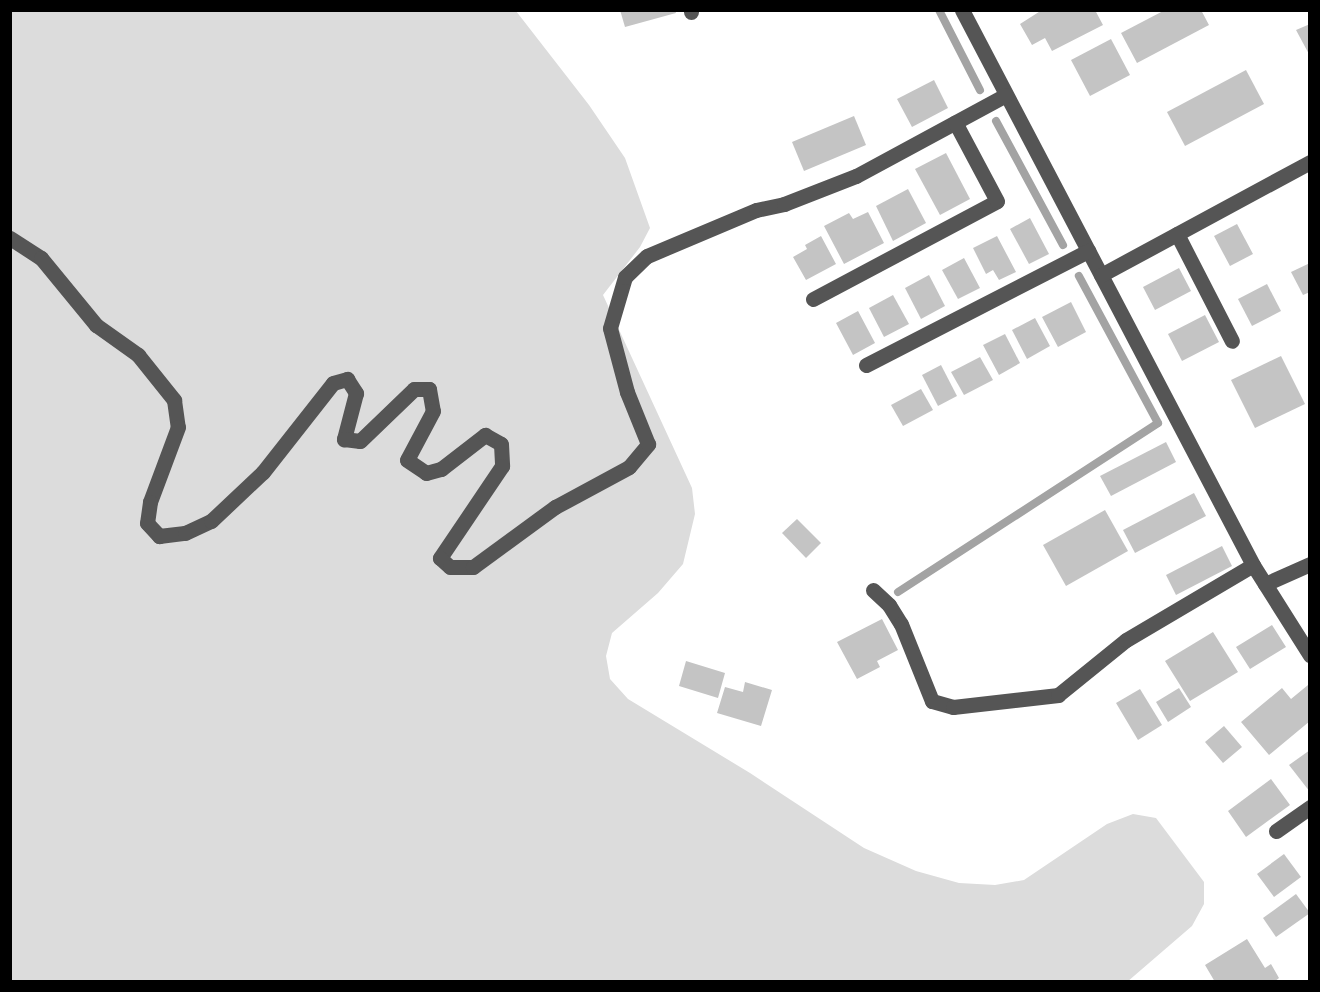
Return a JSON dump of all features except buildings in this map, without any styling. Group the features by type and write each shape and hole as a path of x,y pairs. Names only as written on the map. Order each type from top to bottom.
{"street":[{"path":"969,13 1006,95 1253,565 1310,656"},
{"path":"10,238 40,258 96,326 138,355 174,400 178,427 150,502 147,523 159,536 185,533 211,522 263,472 333,383 347,379 356,393 344,439 360,441 414,389 429,389 433,411 407,460 426,473 441,469 485,435 501,444 502,466 440,558 450,567 473,567 555,507 629,468 648,444 627,392 610,328 625,277 647,256 756,210 784,204 856,176 1006,95"},
{"path":"813,298 997,201 956,122"},
{"path":"1101,275 1310,162"},
{"path":"1177,234 1232,341"},
{"path":"866,365 1088,251"},
{"path":"1265,584 1310,564"},
{"path":"873,590 888,605 901,624 932,701 953,707 1058,695 1126,640 1253,565"},
{"path":"1276,831 1310,807"}],"shaded area":[{"path":"10,11 516,11 589,105 625,158 650,228 640,247 603,295 692,488 695,514 683,564 658,593 612,633 606,656 610,679 628,699 750,773 864,848 916,871 959,883 995,885 1024,880 1107,824 1133,814 1156,818 1204,882 1204,904 1192,926 1127,982 11,981"}],"waterway":[{"path":"939,10 980,90"},
{"path":"996,121 1063,245"},
{"path":"898,592 1158,423 1079,276"}]}
